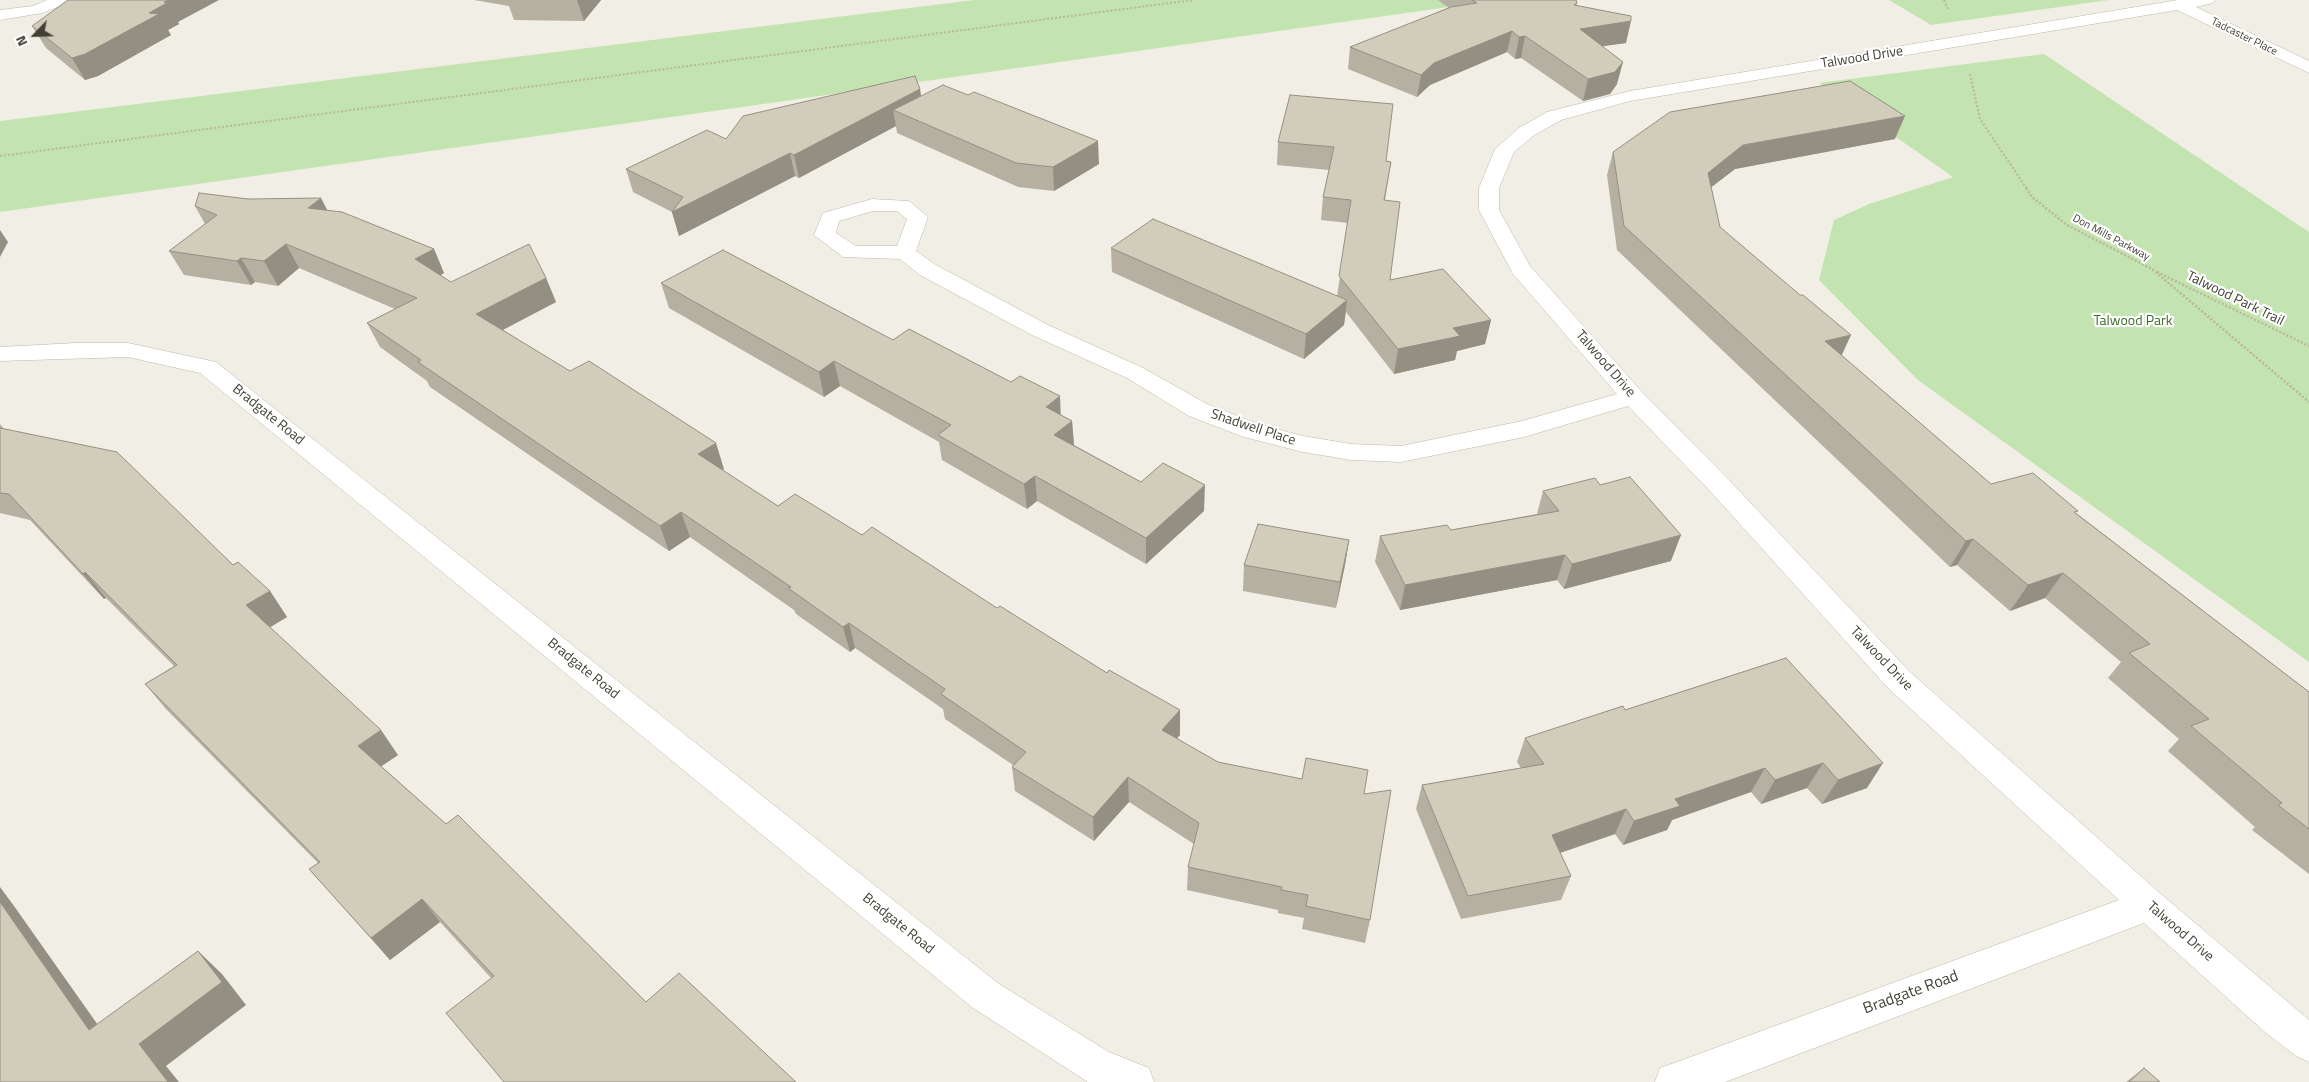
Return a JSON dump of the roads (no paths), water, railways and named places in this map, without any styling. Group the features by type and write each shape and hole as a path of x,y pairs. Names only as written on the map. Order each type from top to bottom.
{"street":[{"path":"0,16 36,10 62,0"},
{"name":"Talwood Drive","path":"2207,0 1630,96 1554,116 1526,132 1506,150 1489,188 1489,210 1521,269 1633,397 1719,485 1900,680 2148,905 2278,1019 2309,1043"},
{"name":"Tadcaster Place","path":"2180,5 2309,68"},
{"name":"Shadwell Place","path":"905,253 928,270 1032,325 1135,373 1198,410 1253,430 1303,444 1351,452 1401,454 1524,429 1633,397"},
{"name":"Bradgate Road","path":"0,354 76,350 128,350 208,367 986,996 1096,1066 1135,1082"},
{"name":"Bradgate Road","path":"1674,1082 2148,905"}],"park label":[{"name":"Talwood Park","path":"2133,322"}]}
